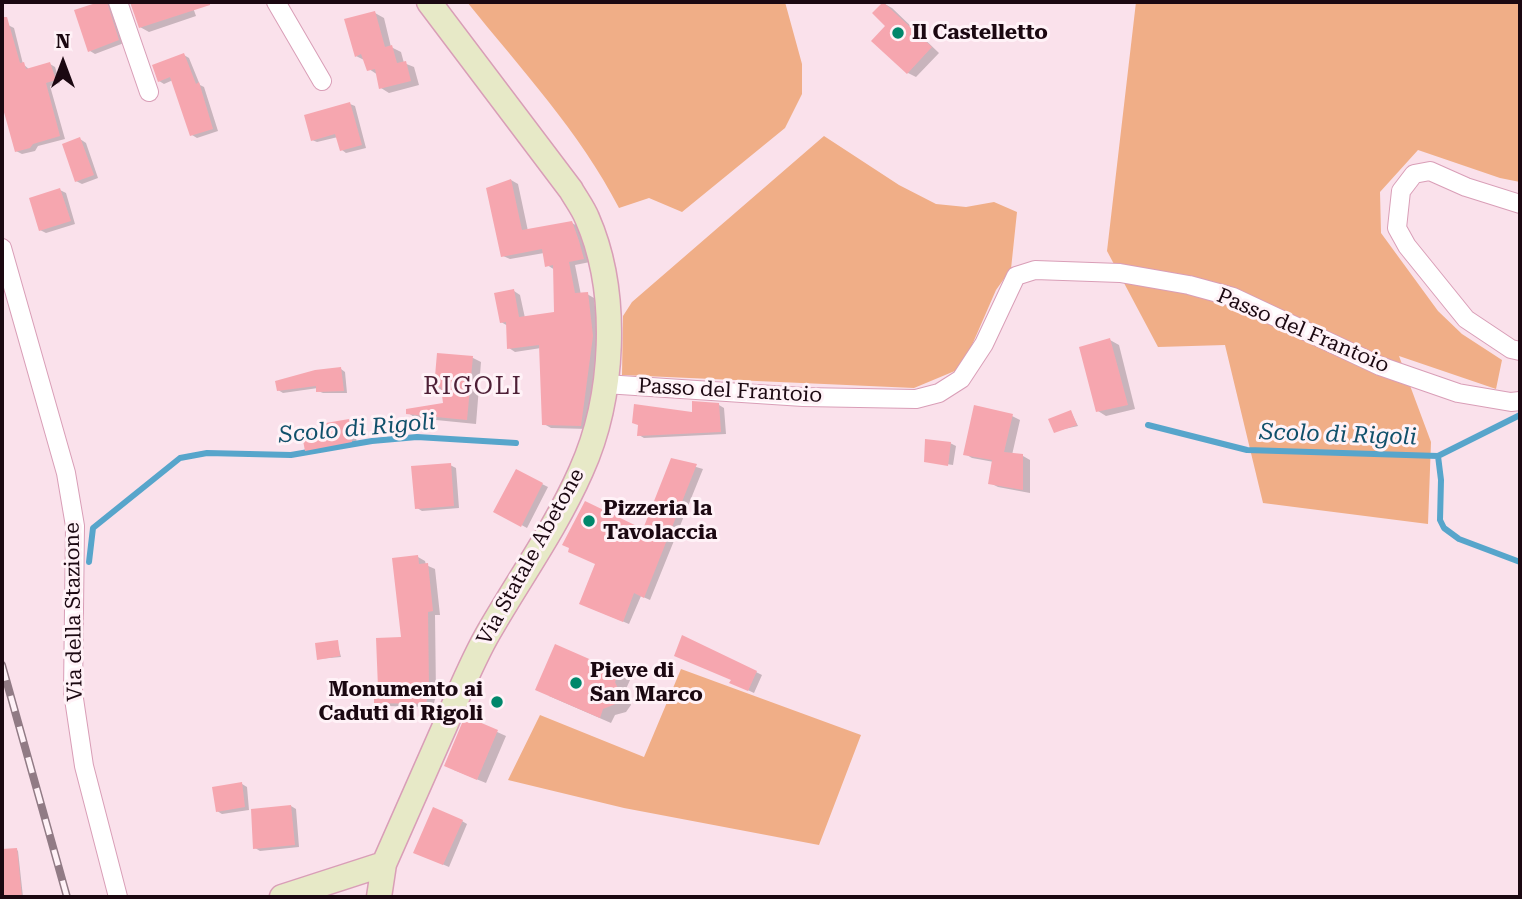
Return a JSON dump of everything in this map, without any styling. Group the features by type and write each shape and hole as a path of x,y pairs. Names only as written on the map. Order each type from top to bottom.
{"main road":[{"name":"Via Statale Abetone","path":"379,897 384,864 470,668 564,506 582,469 593,437 605,384 609,308 600,262 586,217 571,190 429,2"},
{"path":"282,897 384,864"}],"street":[{"path":"118,2 149,92"},
{"path":"276,2 322,81"},
{"path":"1520,204 1466,187 1430,171 1414,174 1401,191 1396,229 1466,319 1511,349 1520,351"},
{"name":"Via della Stazione","path":"2,248 66,473 75,526 73,692 84,765 118,897"},
{"name":"Passo del Frantoio","path":"605,384 803,397 916,399 939,393 961,379 984,344 1016,276 1035,270 1120,274 1189,285 1233,297 1380,366 1458,393 1511,402 1520,401"}],"shaded area":[{"path":"467,2 785,2 802,64 802,94 785,128 682,212 649,198 619,208 568,127"},
{"path":"1136,2 1520,2 1520,182 1500,178 1418,150 1380,192 1381,233 1438,311 1462,334 1502,360 1496,389 1399,356 1431,442 1428,524 1263,503 1225,345 1158,347 1107,251"},
{"path":"824,136 899,185 936,204 966,207 994,202 1017,212 1011,269 996,290 962,368 914,388 622,375 623,316 632,302"},
{"path":"681,669 861,735 819,845 624,808 508,780 540,715 644,757"}],"building":[{"path":"107,2 119,40 88,52 74,10"},
{"path":"130,2 210,2 210,5 139,28"},
{"name":"Il Castelletto","path":"883,2 932,47 907,74 871,41 885,26 872,13"},
{"path":"375,11 385,47 392,45 397,63 406,61 411,81 379,89 375,69 367,71 361,54 355,57 344,19"},
{"path":"2,17 7,17 20,63 24,62 26,69 50,62 56,80 46,83 60,136 15,152 2,105"},
{"path":"184,53 196,84 199,82 213,129 190,136 170,77 158,82 152,65"},
{"path":"350,102 362,145 340,151 335,134 311,141 304,115"},
{"path":"80,137 94,175 75,182 62,144"},
{"path":"511,179 522,230 572,221 579,241 584,259 569,262 575,293 588,292 593,336 581,426 542,425 539,345 507,349 506,322 500,323 494,293 514,289 519,317 554,312 553,265 545,267 542,249 501,257 486,188"},
{"path":"60,188 71,221 39,231 29,198"},
{"path":"1110,338 1128,405 1096,412 1079,347"},
{"path":"437,353 473,356 467,420 406,414 406,409 443,403 441,387 434,388"},
{"path":"341,367 344,391 316,392 316,386 277,391 275,381 315,370"},
{"path":"692,401 719,403 721,432 637,436 638,425 632,423 634,404 692,412"},
{"path":"974,405 1013,414 1004,452 1023,454 1023,490 988,484 992,460 963,455"},
{"path":"1071,410 1077,425 1054,433 1048,419"},
{"path":"349,419 352,442 305,451 302,435 322,432 320,424"},
{"path":"925,439 951,442 948,466 924,462"},
{"path":"671,458 697,464 644,598 634,593 623,622 579,604 595,564 568,552 569,548 562,545 585,501 643,529"},
{"path":"451,463 454,506 415,509 411,466"},
{"path":"516,469 543,483 521,527 493,512"},
{"path":"418,555 419,564 428,563 433,611 428,612 429,690 426,704 374,703 374,687 378,688 376,638 401,637 392,558"},
{"path":"682,635 757,671 748,691 729,683 731,680 674,656"},
{"path":"338,640 340,656 317,660 315,643"},
{"name":"Pieve di San Marco","path":"555,644 619,672 615,682 620,693 618,703 603,709 600,718 535,690"},
{"path":"465,716 498,730 477,780 444,766"},
{"path":"242,782 245,807 216,812 212,787"},
{"path":"291,805 295,845 253,849 251,809"},
{"path":"433,807 463,820 443,865 413,853"},
{"path":"17,848 22,897 2,897 2,849"}],"waterway":[{"name":"Scolo di Rigoli","path":"1148,425 1247,450 1438,456 1520,415"},
{"name":"Scolo di Rigoli","path":"89,562 93,528 180,458 207,453 291,455 372,441 417,437 516,443"},
{"path":"1438,456 1441,480 1440,520 1444,528 1459,539 1520,562"}],"railway":[{"path":"2,665 67,897"}],"place":[{"name":"Il Castelletto","path":"898,33"},
{"name":"Pizzeria la Tavolaccia","path":"589,521"},
{"name":"Pieve di San Marco","path":"576,683"},
{"name":"Monumento ai Caduti di Rigoli","path":"497,702"}],"district":[{"name":"RIGOLI","path":"473,387"}]}
